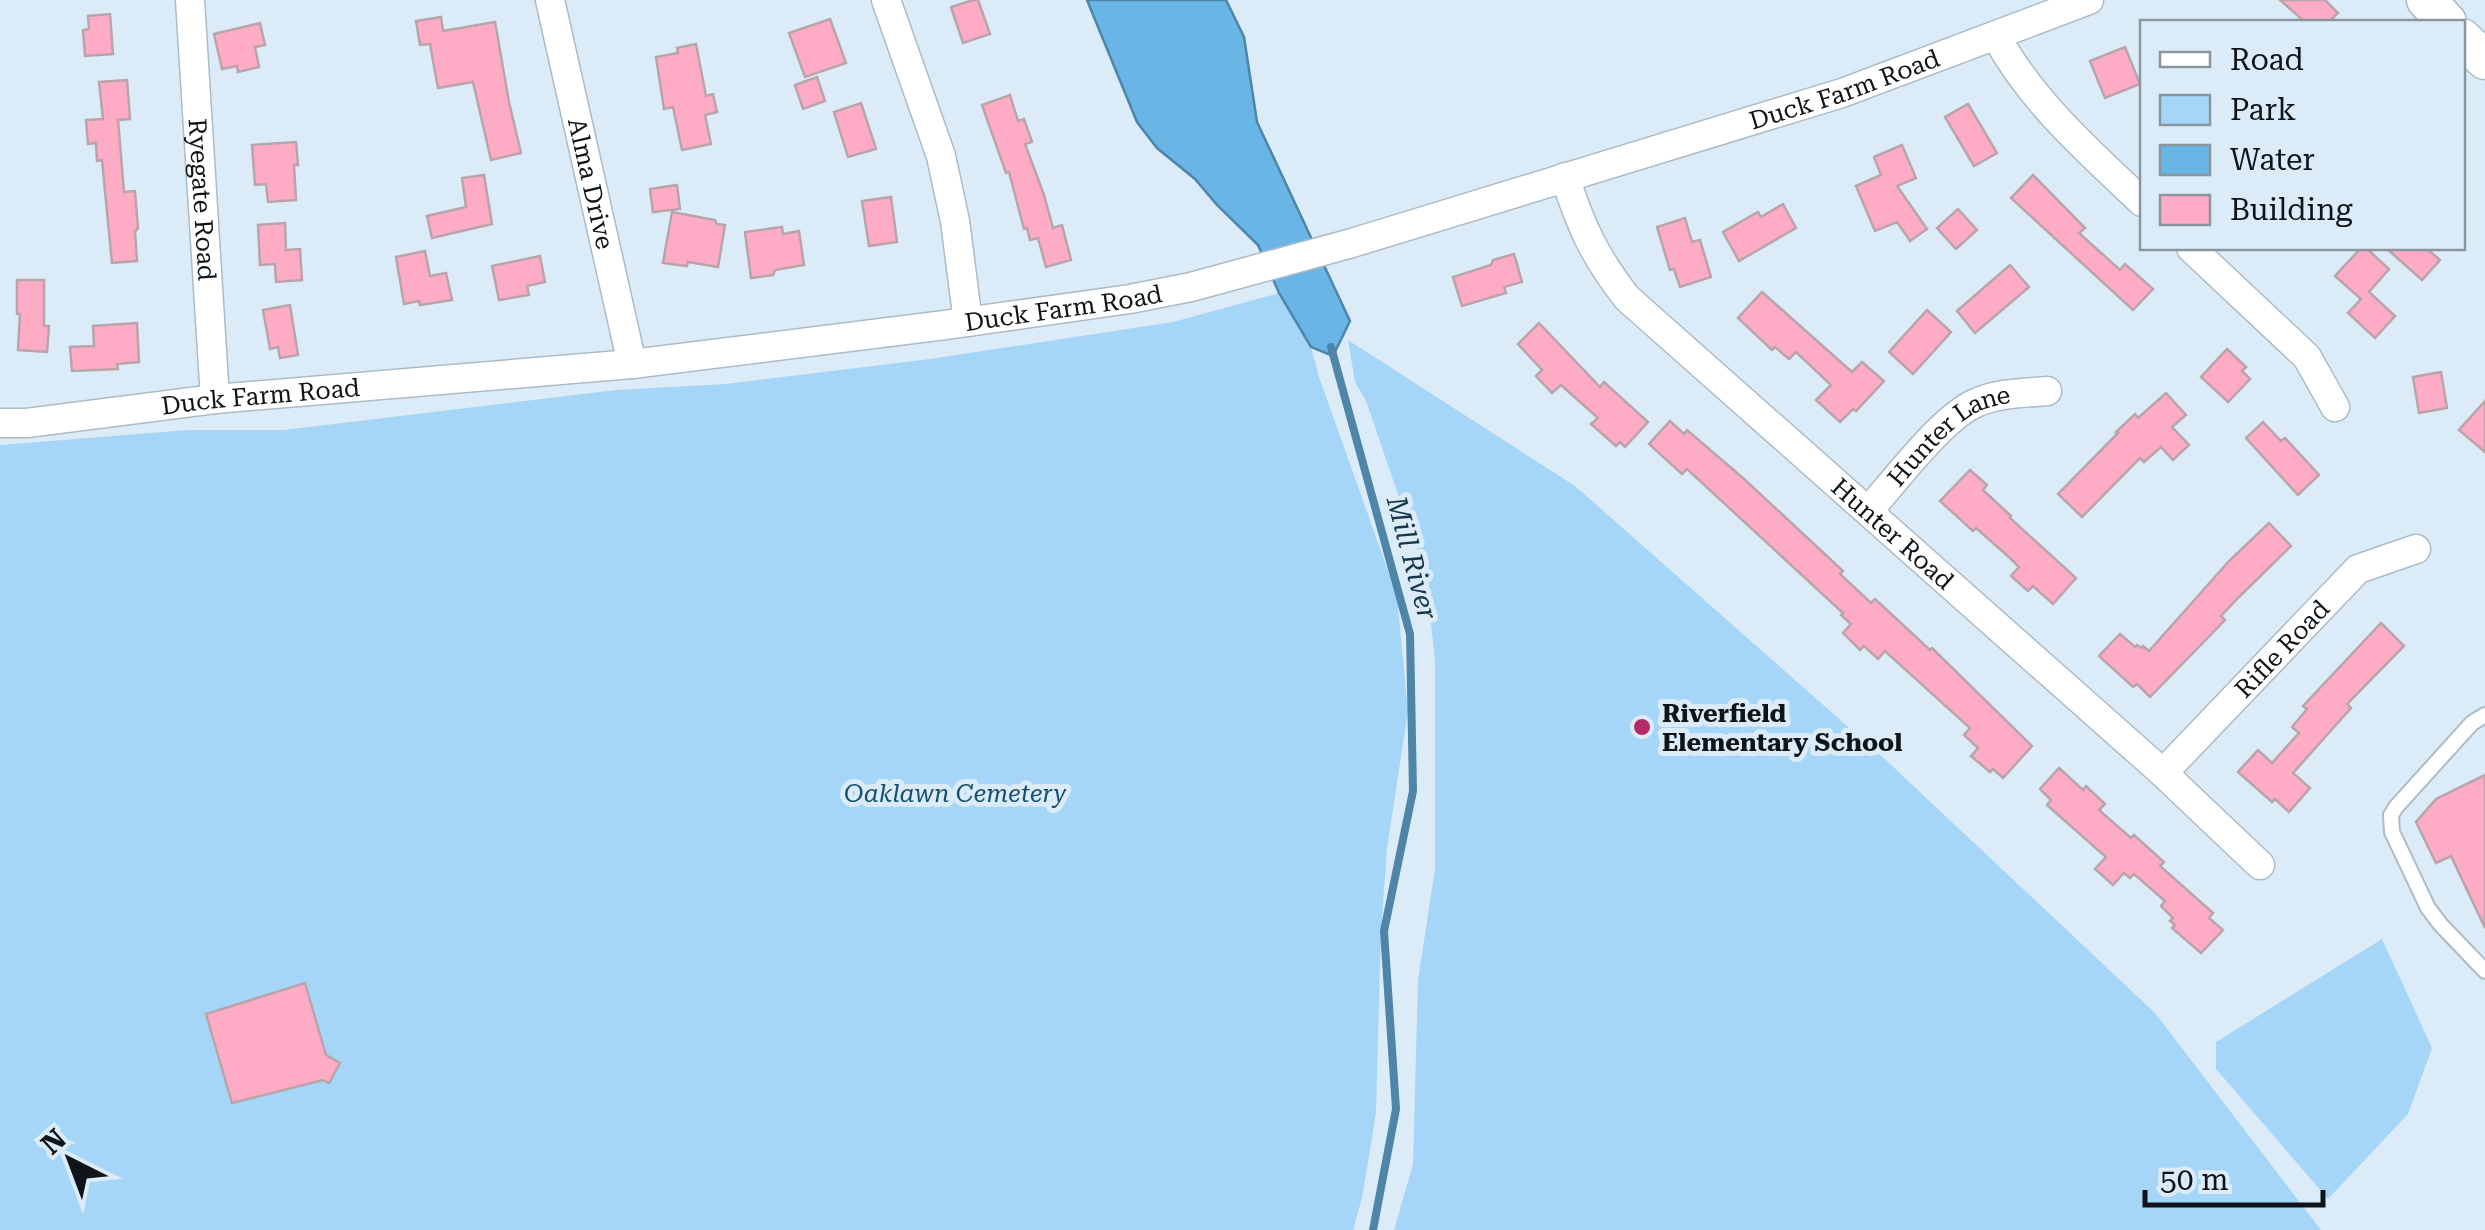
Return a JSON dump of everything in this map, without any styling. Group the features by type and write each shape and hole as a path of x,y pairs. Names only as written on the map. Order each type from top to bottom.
{"main road":[{"path":"2426,0 2445,20"},
{"path":"2465,41 2485,60"}],"street":[{"name":"Ryegate Road","path":"190,0 215,399"},
{"name":"Alma Drive","path":"550,0 632,364"},
{"path":"886,0 941,156 956,222 968,322"},
{"name":"Duck Farm Road","path":"0,423 215,399 632,364 1130,300 1352,243 1842,92 2089,0"},
{"path":"1996,36 2028,87 2066,130 2140,200"},
{"name":"Hunter Road","path":"1565,177 1587,236 1603,267 1627,298 2163,772 2260,865"},
{"path":"2193,250 2308,357 2335,407"},
{"name":"Hunter Lane","path":"1868,510 1952,417 1974,403 1998,395 2047,391"},
{"name":"Rifle Road","path":"2163,772 2358,569 2416,549"}],"lane":[{"path":"2485,715 2472,723 2396,808 2390,823 2428,908 2485,971"}],"green space":[{"name":"Oaklawn Cemetery","path":"1279,293 1311,347 1397,596 1408,711 1387,848 1376,1113 1353,1230 0,1230 0,445 188,430 284,430 616,390 726,384 930,359 1173,322"},
{"name":"Riverfield Elementary School","path":"1348,340 1575,486 1888,762 2155,1013 2321,1230 1394,1230 1413,1164 1418,980 1435,869 1435,661 1426,576 1366,401 1355,382"},
{"path":"2382,939 2432,1048 2408,1114 2328,1199 2216,1069 2216,1042"}],"water":[{"path":"1087,0 1226,0 1244,37 1257,122 1350,321 1333,356 1311,347 1279,293 1258,245 1195,179 1157,148 1137,122"}],"building":[{"path":"978,0 990,34 963,43 951,7"},
{"path":"2280,0 2325,0 2338,13 2331,20 2303,20"},
{"path":"110,14 113,54 85,56 83,30 89,29 88,16"},
{"path":"441,17 443,31 495,22 521,153 491,160 473,82 438,88 430,44 420,45 416,21"},
{"path":"830,19 846,63 805,77 789,33"},
{"path":"260,23 265,45 255,47 259,67 238,72 237,66 222,69 214,34"},
{"path":"696,44 706,96 713,94 717,112 705,115 711,144 682,150 673,107 664,109 656,57"},
{"path":"2125,47 2140,84 2105,98 2090,61"},
{"path":"817,77 825,101 803,109 795,85"},
{"path":"127,80 130,119 118,120 124,192 135,191 137,261 112,263 102,160 97,161 96,143 88,144 86,120 103,119 99,82"},
{"path":"1010,95 1018,121 1024,119 1032,142 1025,144 1053,228 1062,225 1071,260 1046,267 1038,238 1030,240 1027,228 1024,229 1009,172 1006,173 982,105"},
{"path":"861,103 876,149 848,157 834,112"},
{"path":"1968,104 1997,153 1974,166 1945,117"},
{"path":"296,142 296,200 268,202 266,184 255,185 252,145"},
{"path":"1902,145 1916,178 1897,186 1927,229 1910,241 1897,222 1875,231 1856,186 1881,175 1874,157"},
{"path":"484,175 492,224 432,238 427,216 466,207 462,178"},
{"path":"2033,175 2085,228 2079,233 2120,270 2125,264 2153,289 2133,310 2011,198"},
{"path":"677,185 680,209 653,212 650,189"},
{"path":"891,197 897,242 869,246 862,201"},
{"path":"1783,204 1796,228 1739,261 1723,232 1758,212 1761,217"},
{"path":"1958,209 1977,230 1956,249 1937,228"},
{"path":"672,212 725,225 718,267 663,263"},
{"path":"1685,218 1692,242 1700,240 1711,277 1680,287 1674,269 1670,270 1657,227"},
{"path":"285,223 286,250 300,249 302,280 276,282 275,264 260,265 258,225"},
{"path":"782,227 783,234 799,231 804,265 751,278 745,232"},
{"path":"2359,250 2368,250 2389,269 2369,292 2395,316 2375,338 2348,313 2361,299 2335,276"},
{"path":"2388,250 2428,250 2440,260 2422,280"},
{"path":"425,251 430,276 446,273 452,300 404,304 396,257"},
{"path":"1514,254 1522,282 1504,287 1506,293 1462,306 1453,277"},
{"path":"540,256 545,282 527,286 529,295 499,300 492,266"},
{"path":"2010,265 2029,287 1975,333 1957,311"},
{"path":"17,280 44,280 44,326 49,326 47,352 18,350"},
{"path":"1762,292 1852,372 1862,362 1884,381 1856,411 1853,409 1840,422 1816,400 1831,385 1796,352 1789,359 1775,347 1772,350 1738,318"},
{"path":"290,305 298,355 280,358 278,347 270,349 263,310"},
{"path":"1927,310 1951,332 1913,374 1889,352"},
{"path":"137,323 139,362 117,364 118,369 72,371 70,347 94,346 93,326"},
{"path":"1539,323 1600,387 1604,382 1648,422 1625,447 1620,442 1616,446 1591,424 1598,418 1561,385 1552,393 1536,376 1542,370 1518,344"},
{"path":"2227,349 2246,367 2242,371 2250,379 2228,402 2201,377"},
{"path":"2441,372 2447,408 2419,413 2413,377"},
{"path":"2166,393 2186,415 2172,427 2189,445 2173,460 2161,447 2144,462 2140,458 2082,517 2058,494 2135,414 2138,418"},
{"path":"2485,401 2485,452 2459,430"},
{"path":"1670,421 1684,434 1687,430 1743,478 1843,571 1840,574 1871,603 1875,599 1932,648 2032,746 2003,778 1971,756 1978,748 1964,735 1970,728 1885,651 1878,659 1864,646 1860,650 1843,633 1851,624 1843,613 1687,469 1682,474 1649,444"},
{"path":"2263,422 2281,441 2285,438 2319,475 2298,495 2246,438"},
{"path":"1970,470 1987,485 1983,490 2010,518 2076,578 2053,604 2033,586 2028,591 2011,576 2019,567 1940,501"},
{"path":"2269,523 2291,546 2221,616 2225,620 2150,697 2099,656 2120,634 2135,647 2143,646 2149,651 2229,561"},
{"path":"2381,623 2404,646 2347,704 2351,708 2293,773 2310,788 2289,812 2238,772 2258,750 2272,763 2299,733 2292,727 2307,709 2303,706"},
{"path":"2059,768 2083,790 2086,786 2105,804 2099,810 2164,862 2160,866 2213,913 2209,918 2223,930 2201,953 2172,928 2173,918 2161,906 2165,901 2134,874 2130,878 2124,873 2113,885 2095,869 2106,857 2047,805 2051,800 2040,789"},
{"path":"2485,775 2485,928 2451,856 2436,863 2416,822 2436,799"},
{"path":"305,983 326,1055 340,1063 329,1083 323,1080 232,1103 206,1014"}],"waterway":[{"name":"Mill River","path":"1331,347 1410,634 1413,791 1384,931 1396,1109 1373,1230"}],"place":[{"name":"Riverfield Elementary School","path":"1642,727"}]}
